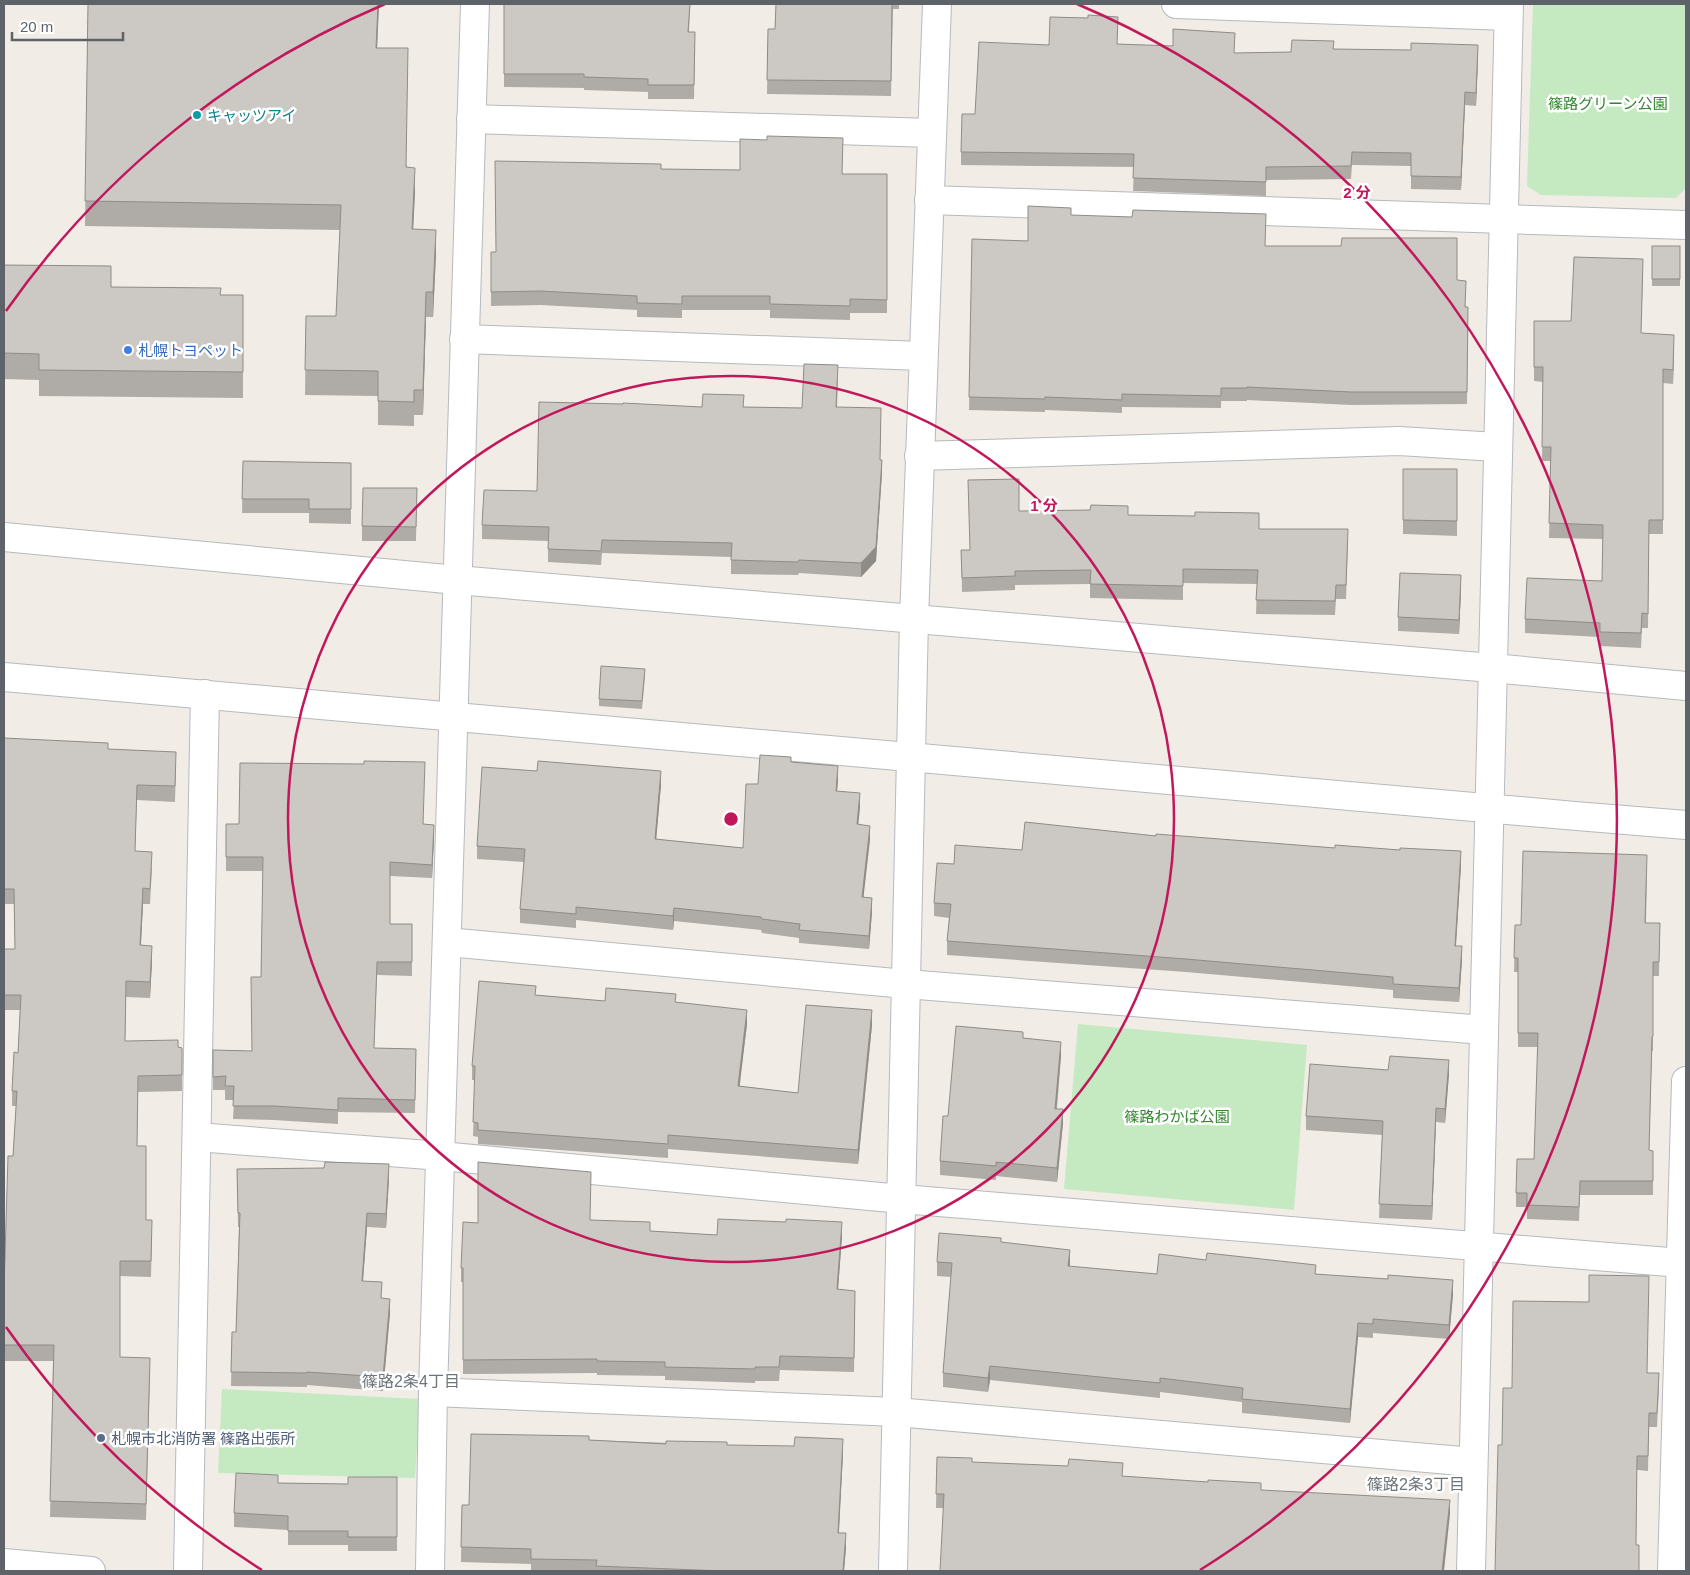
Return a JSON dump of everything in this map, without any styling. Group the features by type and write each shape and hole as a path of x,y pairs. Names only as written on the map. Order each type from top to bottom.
{"street":[{"path":"430,1571 433,1392 475,4"},
{"path":"893,1571 914,619 922,356 937,4"},
{"path":"1176,4 1508,10 1471,1571"},
{"path":"471,119 931,133"},
{"path":"929,200 1686,225"},
{"path":"464,339 922,356"},
{"path":"919,456 1399,441 1498,447"},
{"path":"4,536 457,580 1686,686"},
{"path":"4,677 453,715 911,758 1686,825"},
{"path":"188,1571 206,694"},
{"path":"447,942 906,984 1484,1030"},
{"path":"1672,1571 1686,1081"},
{"path":"197,1137 441,1156 902,1199 1681,1263"},
{"path":"433,1392 896,1412 1473,1462"},
{"path":"4,1563 91,1571"}],"green space":[{"name":"篠路グリーン公園","path":"1533,4 1686,4 1685,189 1676,198 1541,195 1527,186"},
{"name":"篠路わかば公園","path":"1078,1024 1307,1045 1294,1210 1064,1189"},
{"path":"222,1389 420,1399 415,1478 218,1473"}],"building":[{"path":"88,4 378,4 376,48 408,48 406,167 415,168 412,229 436,230 433,292 426,292 423,390 414,390 414,402 378,401 378,371 305,370 306,316 336,316 341,205 85,201"},
{"path":"504,4 690,4 688,32 695,32 694,85 648,85 648,79 584,77 584,74 504,74"},
{"path":"776,4 892,4 891,81 767,80 768,29 775,29"},
{"path":"1088,15 1118,17 1117,44 1173,46 1173,29 1235,33 1234,53 1291,52 1292,40 1334,41 1333,49 1411,50 1411,43 1478,45 1476,93 1465,92 1461,177 1411,176 1411,153 1352,152 1351,166 1266,167 1266,182 1133,178 1134,154 961,152 962,114 975,114 979,42 1049,45 1050,17 1088,18"},
{"path":"767,136 843,138 842,174 887,174 887,300 850,299 850,306 770,304 770,296 682,296 682,304 637,303 637,296 540,291 491,292 491,252 496,252 495,161 661,164 661,169 740,170 740,139 767,140"},
{"path":"1028,206 1071,208 1071,215 1132,217 1133,210 1266,214 1265,246 1341,246 1342,238 1457,238 1457,280 1466,281 1465,307 1468,307 1467,392 1351,392 1247,387 1221,388 1221,396 1122,394 1122,400 969,397 972,239 1028,241"},
{"path":"1652,246 1680,246 1680,279 1652,279"},
{"path":"1574,257 1643,259 1641,333 1674,335 1673,370 1663,369 1663,520 1649,520 1648,614 1642,613 1641,633 1600,632 1600,623 1525,619 1527,578 1602,581 1603,525 1549,523 1551,447 1542,447 1543,367 1534,367 1534,321 1571,321"},
{"path":"4,265 111,266 111,287 221,288 220,295 243,295 243,372 39,370 39,354 4,353"},
{"path":"804,364 838,365 836,407 881,408 880,460 882,460 876,547 861,563 799,560 798,562 731,560 732,543 602,540 601,551 548,549 549,527 482,525 484,490 537,491 539,402 623,403 702,407 703,394 744,395 743,407 802,408"},
{"path":"243,461 351,463 351,509 309,509 309,499 242,499"},
{"path":"1403,469 1457,469 1457,521 1403,520"},
{"path":"1019,479 1019,511 1090,510 1091,505 1128,506 1128,515 1195,516 1195,512 1259,513 1259,529 1348,529 1346,585 1336,585 1335,601 1256,600 1258,570 1183,569 1183,586 1090,584 1091,570 1015,571 1015,576 962,578 961,550 970,550 968,480"},
{"path":"363,488 417,488 416,527 362,526"},
{"path":"1400,573 1461,575 1459,620 1398,617"},
{"path":"601,666 645,669 642,701 599,699"},
{"path":"4,738 108,743 108,749 176,752 175,786 137,785 135,851 152,852 150,889 143,888 140,945 152,946 150,982 126,981 125,1041 178,1040 178,1047 182,1048 182,1075 138,1076 137,1146 146,1146 146,1220 152,1220 151,1261 120,1261 120,1357 150,1358 146,1504 50,1501 54,1345 4,1345 8,1156 13,1156 17,1091 12,1091 14,1052 18,1053 21,995 4,995 4,949 15,949 14,889 4,889"},
{"path":"760,755 791,757 791,762 838,766 836,791 860,793 857,824 870,826 862,897 872,898 869,936 799,930 800,924 762,919 761,917 674,908 673,916 576,907 576,914 520,909 525,849 477,846 482,767 537,771 538,761 661,771 655,839 743,848 746,784 758,784"},
{"path":"364,761 425,762 423,824 434,825 432,865 390,862 390,924 412,924 412,962 377,962 374,1048 416,1049 415,1100 338,1098 338,1110 274,1106 233,1106 234,1086 225,1086 226,1076 213,1077 213,1050 252,1051 251,977 261,977 263,857 226,857 226,824 239,824 240,763 364,764"},
{"path":"1025,822 1156,836 1156,834 1335,848 1335,845 1400,850 1400,848 1461,851 1455,946 1462,946 1459,988 1393,984 1393,977 947,941 951,904 934,903 937,863 954,864 955,845 1022,850"},
{"path":"1523,851 1647,855 1645,923 1660,923 1659,962 1653,962 1653,1036 1649,1150 1653,1151 1653,1181 1580,1181 1579,1207 1527,1205 1527,1193 1516,1193 1517,1159 1534,1159 1538,1033 1518,1033 1518,958 1514,958 1515,925 1521,925"},
{"path":"479,981 536,986 535,995 605,1001 606,988 676,994 675,1002 747,1010 738,1086 798,1093 806,1005 872,1010 858,1150 668,1135 668,1144 478,1130 478,1123 473,1122 475,1066 472,1066"},
{"path":"956,1026 1023,1032 1023,1038 1061,1042 1055,1109 1063,1109 1057,1168 996,1162 996,1166 940,1161 943,1116 948,1116"},
{"path":"1390,1056 1449,1060 1445,1109 1436,1108 1432,1206 1379,1204 1383,1121 1306,1116 1310,1064 1388,1070"},
{"path":"325,1162 389,1164 386,1214 367,1213 362,1281 382,1282 381,1298 390,1299 383,1377 307,1372 231,1372 232,1332 236,1332 240,1213 238,1213 237,1169 324,1168"},
{"path":"478,1162 591,1172 590,1220 650,1222 650,1231 717,1235 718,1219 786,1222 786,1219 842,1222 837,1289 855,1291 854,1358 780,1356 779,1367 755,1367 755,1369 665,1367 665,1362 597,1361 597,1359 463,1360 463,1268 461,1268 463,1222 478,1223"},
{"path":"939,1233 1001,1238 1001,1242 1070,1250 1068,1266 1157,1274 1159,1254 1206,1260 1207,1253 1316,1265 1315,1274 1388,1279 1388,1275 1453,1280 1449,1325 1373,1319 1373,1324 1358,1323 1350,1409 1242,1399 1243,1388 1160,1378 1160,1383 990,1366 988,1378 943,1373 952,1263 937,1262"},
{"path":"1589,1275 1649,1276 1647,1373 1659,1373 1657,1413 1649,1413 1648,1456 1637,1456 1636,1545 1639,1545 1639,1571 1495,1571 1498,1445 1502,1445 1503,1388 1512,1388 1513,1301 1589,1302"},
{"path":"471,1434 589,1436 589,1440 666,1444 666,1441 727,1442 727,1445 794,1446 795,1437 843,1439 838,1533 846,1533 843,1571 723,1571 596,1566 597,1560 531,1559 531,1549 461,1547 462,1505 469,1505"},
{"path":"937,1457 972,1458 972,1462 1068,1466 1069,1459 1123,1463 1122,1476 1208,1482 1208,1480 1261,1483 1261,1490 1450,1500 1442,1571 940,1571 944,1494 936,1494"},
{"path":"236,1473 278,1475 278,1483 348,1484 348,1477 397,1477 397,1537 348,1537 348,1531 288,1531 288,1516 234,1513"}],"place":[{"name":"キャッツアイ","path":"197,115"},
{"name":"札幌トヨペット","path":"128,350"},
{"name":"札幌市北消防署 篠路出張所","path":"101,1438"}],"district":[{"name":"篠路2条4丁目","path":"411,1381"},
{"name":"篠路2条3丁目","path":"1416,1484"}]}
